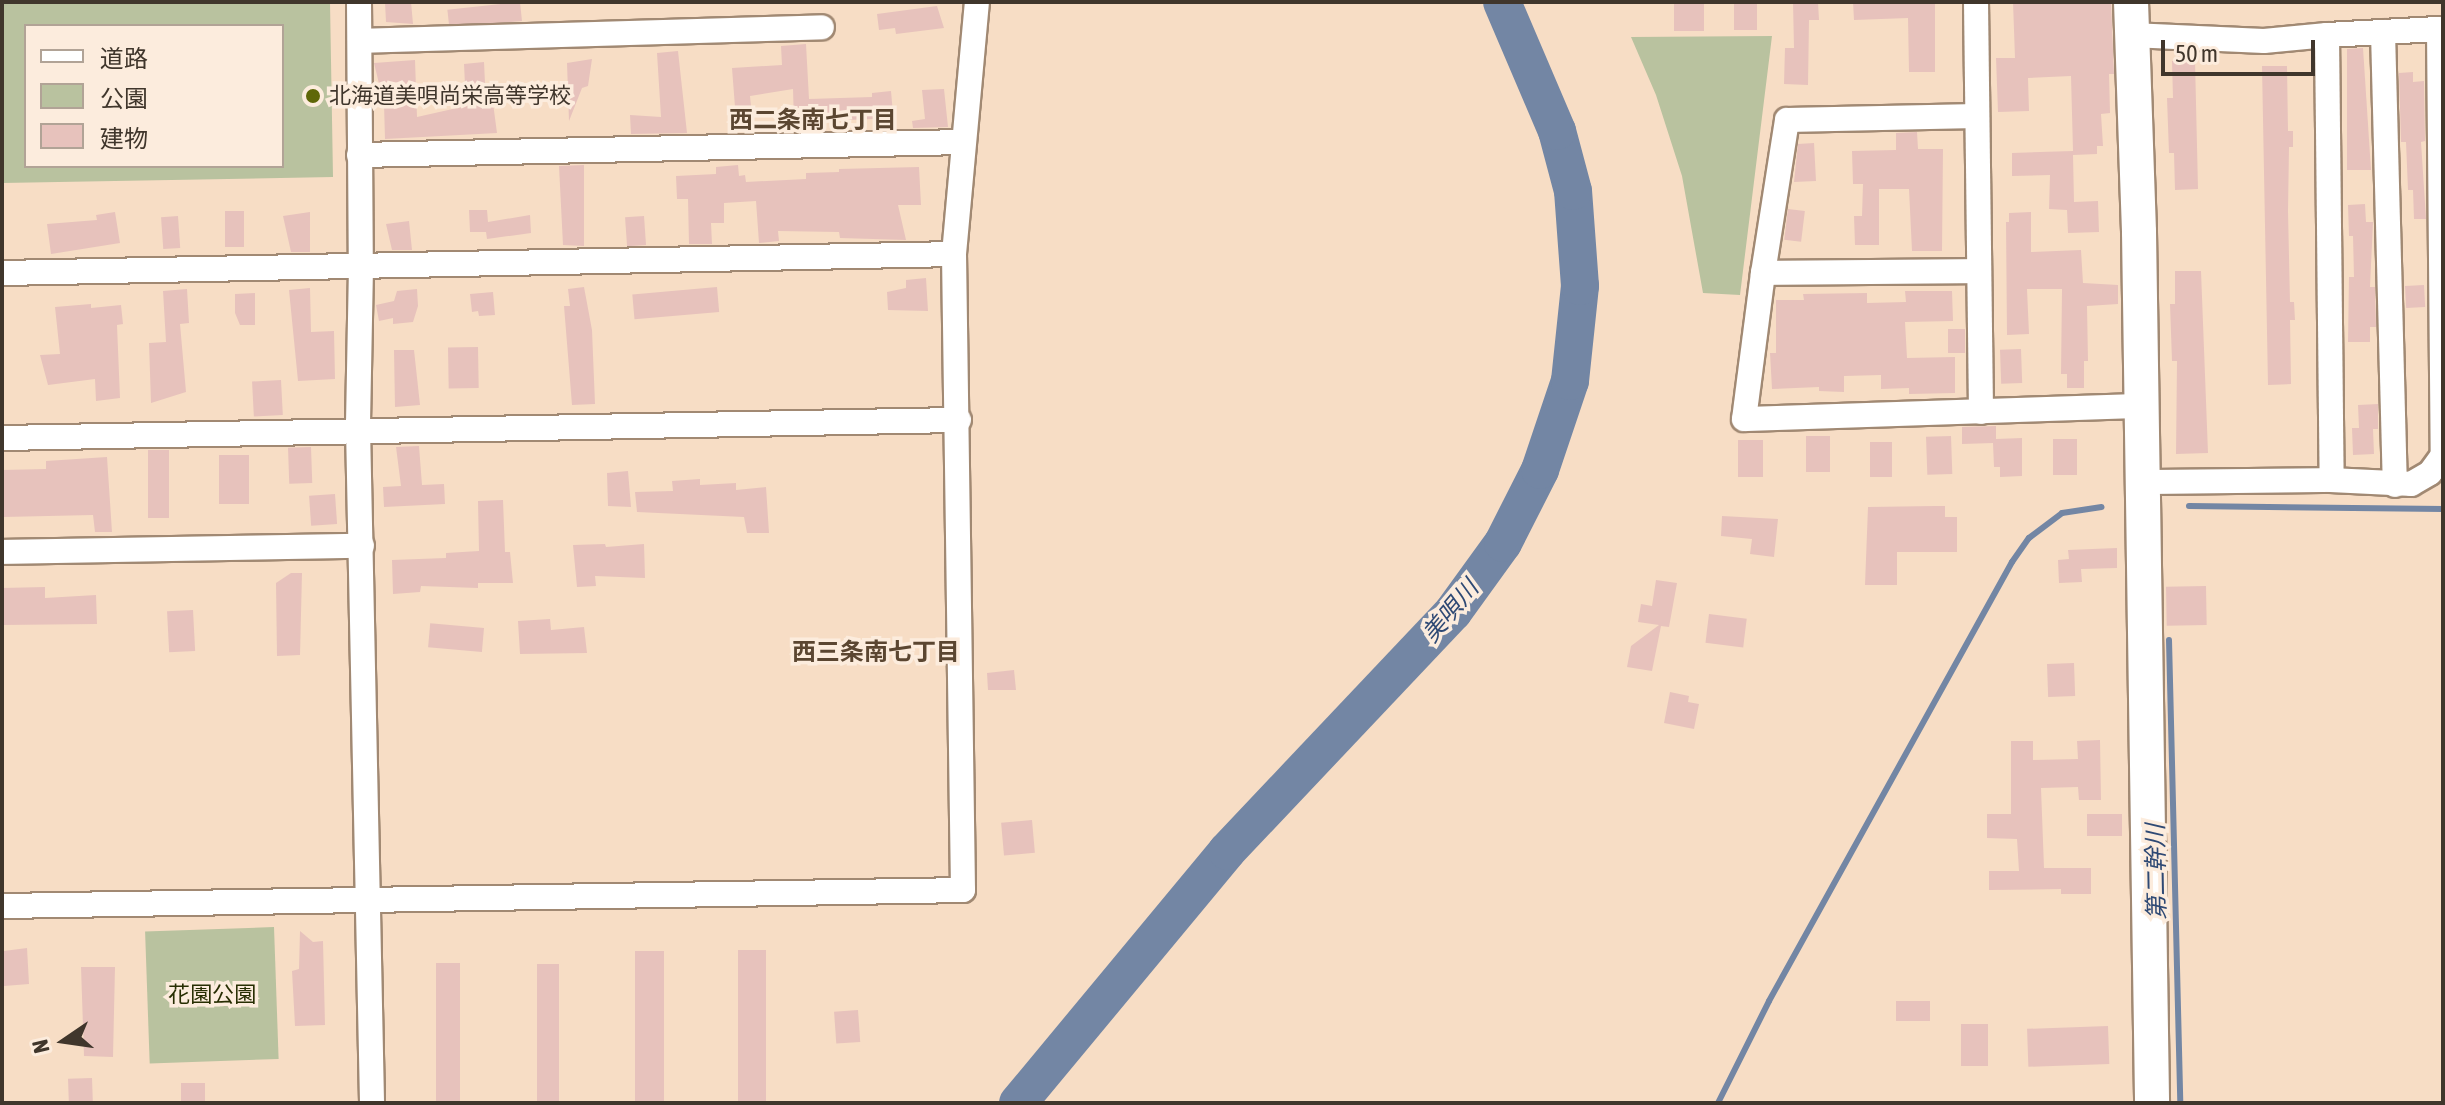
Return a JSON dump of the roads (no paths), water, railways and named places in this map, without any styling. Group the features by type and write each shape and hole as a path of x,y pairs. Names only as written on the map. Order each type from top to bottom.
{"street":[{"path":"359,2 361,267 358,428 372,1103"},
{"path":"2,906 963,890 959,420 954,254 977,2"},
{"path":"1976,2 1981,412"},
{"path":"2140,482 2332,480 2411,484 2430,473 2443,455 2439,29 2264,41 2131,18 2152,1103"},
{"path":"360,41 822,27"},
{"path":"2383,32 2395,485"},
{"path":"2327,35 2332,480"},
{"path":"1977,116 1787,120 1744,419 2140,406"},
{"path":"359,155 963,142"},
{"path":"2,273 954,254"},
{"path":"1763,273 1978,271"},
{"path":"2,438 358,428 959,420"},
{"path":"2,552 362,546"}],"waterway":[{"name":"美唄川","path":"1018,1103 1227,851 1453,612 1503,543 1540,470 1570,381 1580,286 1573,191 1557,131 1502,2"},
{"path":"2189,506 2443,509"},
{"path":"1718,1103 1769,1001 2012,562 2029,538 2062,513 2102,507"},
{"name":"第二幹川","path":"2169,640 2180,1103"}],"place":[{"name":"北海道美唄尚栄高等学校","path":"313,96"}],"district":[{"name":"西二条南七丁目","path":"813,120"},
{"name":"西三条南七丁目","path":"876,652"}],"park label":[{"name":"花園公園","path":"212,995"}]}
